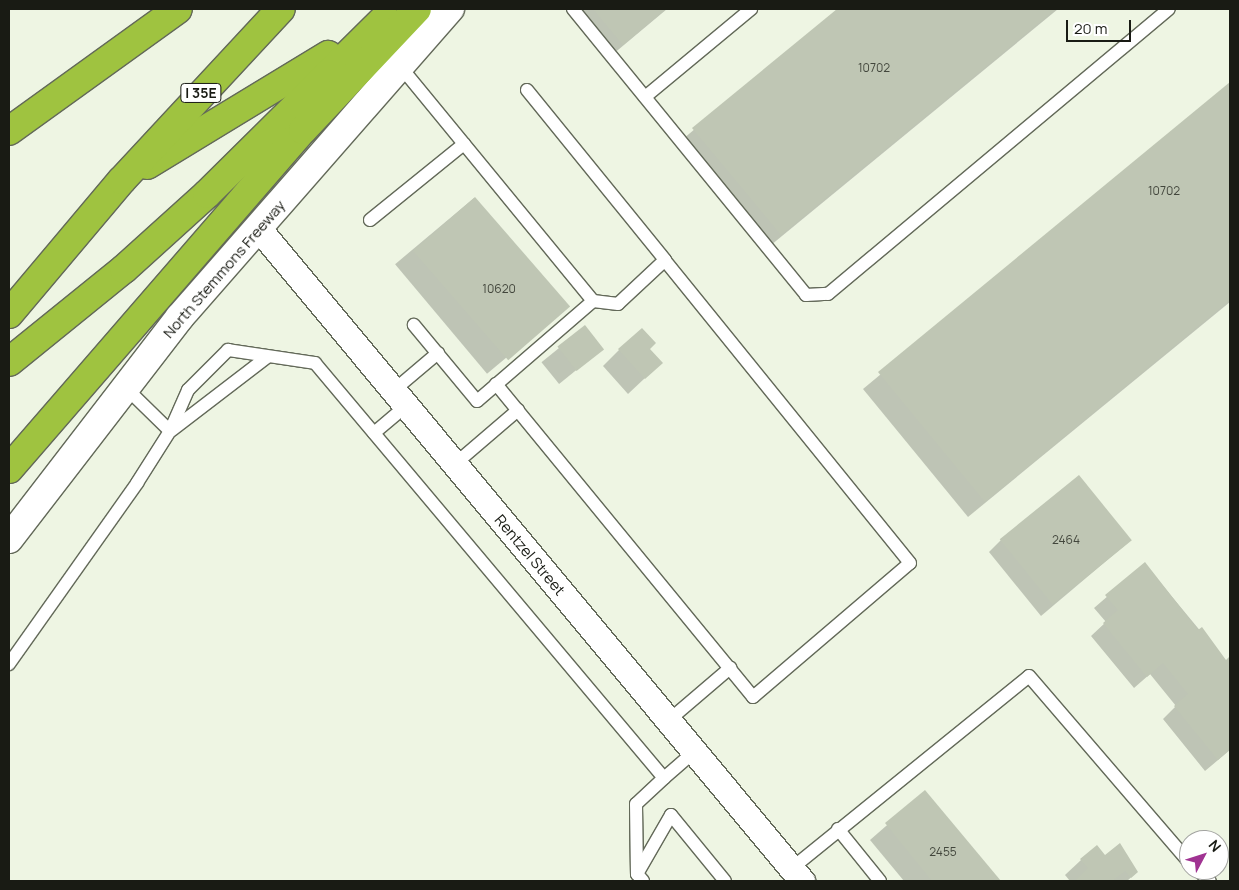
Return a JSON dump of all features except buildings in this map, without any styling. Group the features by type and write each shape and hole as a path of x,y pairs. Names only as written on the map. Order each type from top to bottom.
{"highway":[{"path":"9,131 178,9"},
{"name":"I 35E","path":"9,314 122,180 281,9"},
{"path":"122,180 290,79 394,9"},
{"path":"9,362 124,269 207,194 394,9"},
{"path":"9,469 303,130 417,9"}],"main road":[{"name":"North Stemmons Freeway","path":"9,539 125,387 258,229 450,9"}],"street":[{"name":"Rentzel Street","path":"258,229 796,875"}],"lane":[{"path":"572,9 806,295 828,294 1169,9"},
{"path":"645,97 751,9"},
{"path":"400,66 593,301 618,304 665,260"},
{"path":"496,384 753,697 910,563 527,90"},
{"path":"370,220 464,144"},
{"path":"414,325 477,401 593,301"},
{"path":"9,664 170,431 188,390 228,350 316,363 664,778"},
{"path":"374,433 400,398 438,353"},
{"path":"170,431 267,356"},
{"path":"125,387 170,431"},
{"path":"455,464 518,410"},
{"path":"668,721 730,668"},
{"path":"796,875 838,830 1029,676 1179,850"},
{"path":"640,878 636,804 694,752"},
{"path":"640,878 671,816 725,881"},
{"path":"838,830 880,881"}]}
